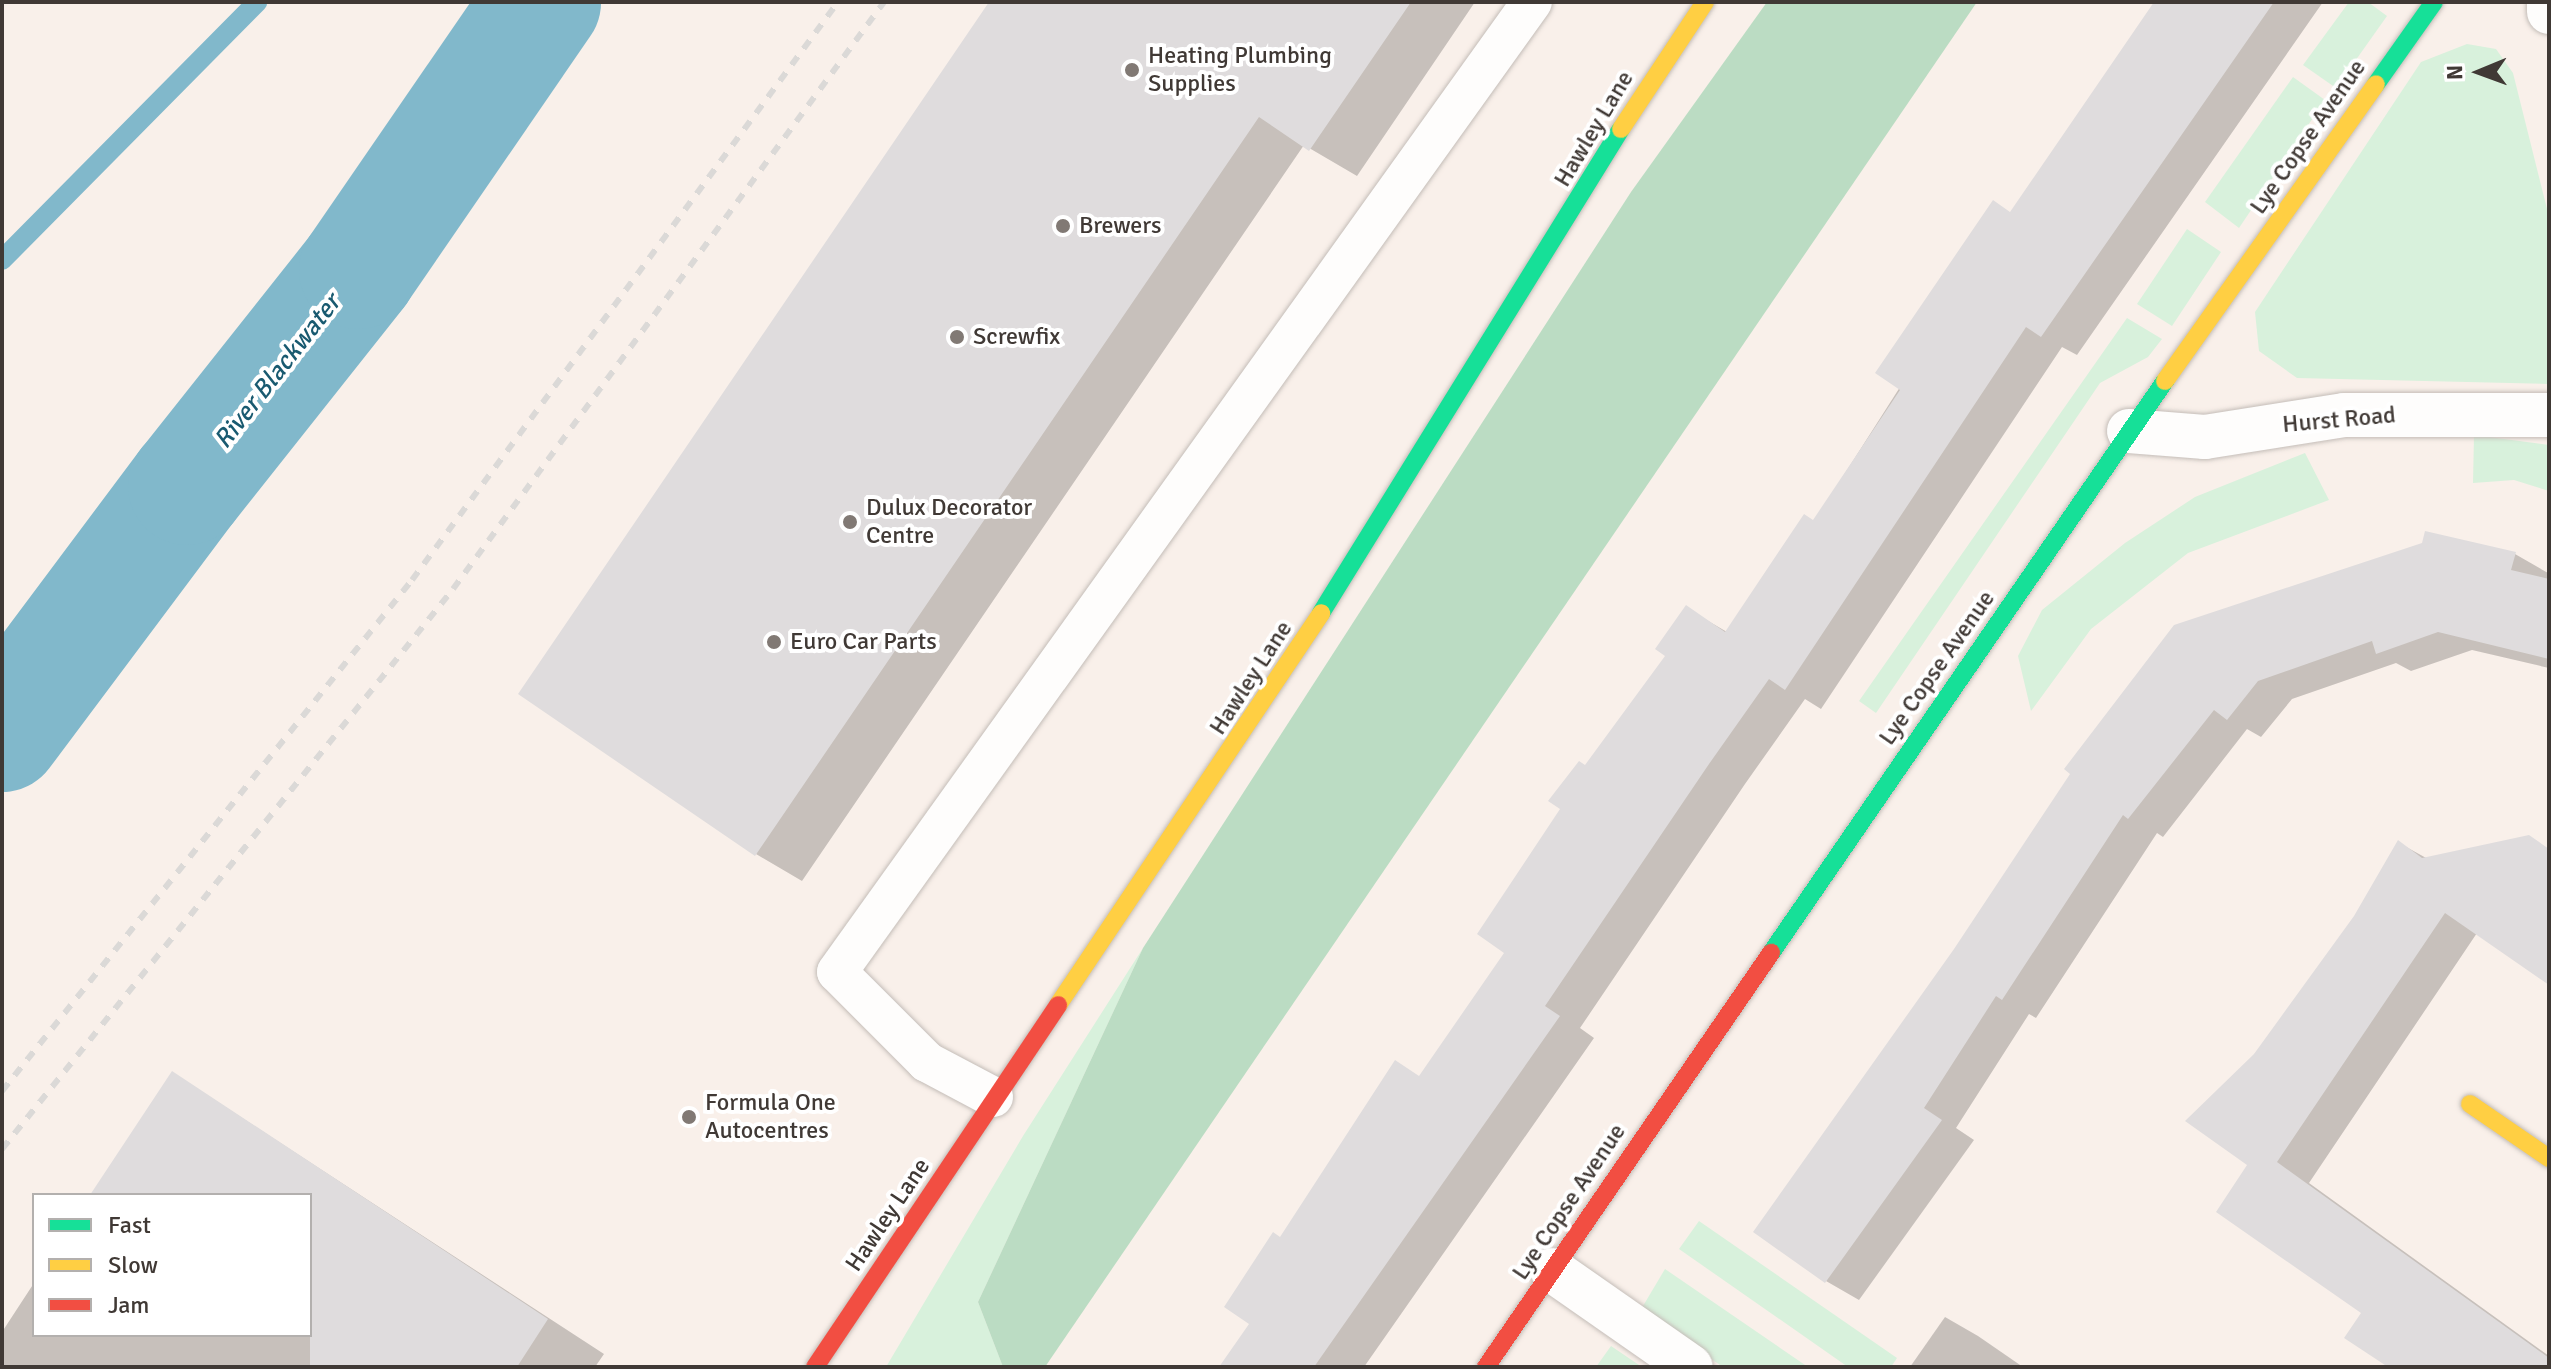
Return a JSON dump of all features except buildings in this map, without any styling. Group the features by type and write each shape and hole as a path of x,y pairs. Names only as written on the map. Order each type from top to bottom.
{"street":[{"name":"Hawley Lane","path":"815,1367 993,1097 1358,558 1662,63 1705,2"},
{"name":"Lye Copse Avenue","path":"1486,1367 2129,431 2434,2"},
{"path":"2549,2 2549,12"},
{"name":"Hurst Road","path":"2129,431 2205,437 2344,415 2549,415"},
{"path":"2470,1104 2549,1158"},
{"path":"1552,1270 1691,1367"}],"lane":[{"path":"993,1097 927,1062 837,972 1532,2"}],"green space":[{"path":"1767,2 1977,2 1045,1367 1003,1367 978,1302 1143,948 1631,192"},
{"path":"2349,2 2368,2 2387,16 2336,88 2303,65"},
{"path":"2467,44 2496,49 2513,73 2549,217 2549,384 2297,378 2259,351 2255,312 2421,62"},
{"path":"2293,77 2325,100 2239,228 2205,202"},
{"path":"2187,229 2221,252 2172,326 2137,304"},
{"path":"2127,318 2162,339 2148,357 2100,383 1876,713 1859,701"},
{"path":"2474,435 2549,445 2549,491 2514,480 2473,483"},
{"path":"2305,453 2329,500 2188,553 2091,629 2031,711 2018,656 2042,610 2125,543 2195,497"},
{"path":"1143,948 978,1302 1003,1367 886,1367 1023,1136"},
{"path":"1699,1221 1897,1358 1891,1367 1848,1367 1679,1249"},
{"path":"1665,1269 1808,1367 1723,1367 1640,1311"},
{"path":"1611,1346 1642,1367 1596,1367"}],"waterway":[{"path":"2,260 257,2"},
{"name":"River Blackwater","path":"2,733 187,486 358,270 542,2"}],"railway":[{"path":"2,1091 412,580 838,2"},
{"path":"2,1149 453,589 884,2"}],"traffic: fast":[{"path":"2376,84 2434,2"},
{"path":"1321,613 1621,129"},
{"path":"1771,953 2165,381"}],"traffic: slow":[{"path":"1621,129 1705,2"},
{"path":"2165,381 2376,84"},
{"path":"1058,1005 1321,613"},
{"path":"2470,1104 2549,1158"}],"traffic: jam":[{"path":"1486,1367 1771,953"},
{"path":"815,1367 1058,1005"}],"place":[{"name":"Heating Plumbing Supplies","path":"1132,70"},
{"name":"Brewers","path":"1063,226"},
{"name":"Screwfix","path":"957,337"},
{"name":"Dulux Decorator Centre","path":"850,522"},
{"name":"Euro Car Parts","path":"774,642"},
{"name":"Formula One Autocentres","path":"689,1117"}]}
